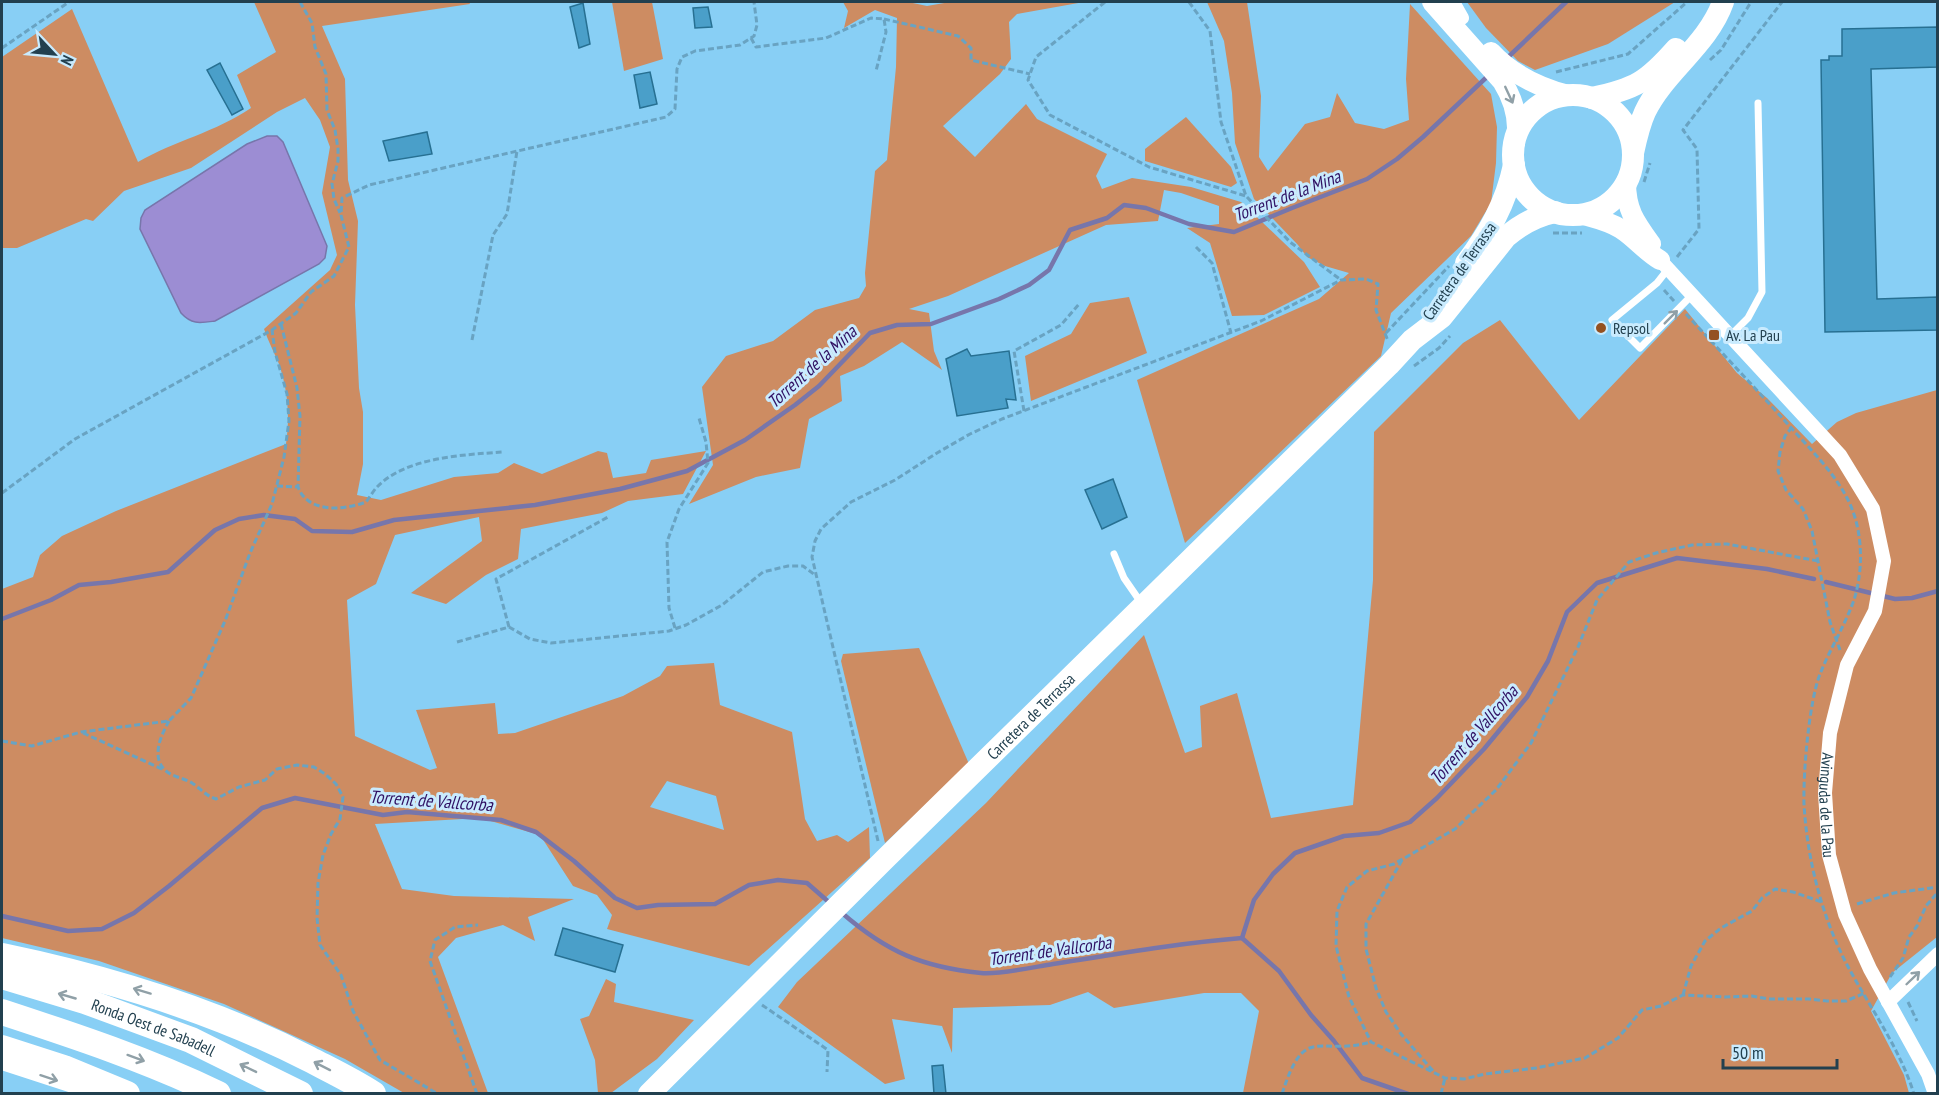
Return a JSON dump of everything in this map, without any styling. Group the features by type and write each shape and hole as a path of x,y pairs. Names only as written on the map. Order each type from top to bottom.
{"highway":[{"path":"2,956 100,978 214,1016 272,1040 373,1094"},
{"name":"Ronda Oest de Sabadell","path":"2,976 85,1001 191,1040 300,1094"},
{"name":"Ronda Oest de Sabadell","path":"2,1012 174,1072 218,1094"},
{"path":"2,1048 64,1068 127,1094"}],"main road":[{"path":"1592,98 1632,88 1646,79 1721,2"},
{"path":"1641,157 1631,144 1623,123 1606,105 1592,98 1568,95 1542,103 1523,122 1513,148 1514,165 1527,193 1536,202 1555,212 1567,214 1584,224 1591,211 1606,204 1620,190 1634,184 1630,172 1641,157 1646,112 1663,85 1702,37 1721,2"},
{"name":"Carretera de Terrassa","path":"649,1094 1395,359 1412,340 1432,308 1488,233 1508,192 1514,165"},
{"name":"Carretera de Terrassa","path":"1412,340 1442,317 1518,226 1555,212"}],"street":[{"path":"1432,2 1502,81 1517,115 1517,133"},
{"path":"1454,7 1497,59 1514,73 1545,89 1568,95"},
{"name":"Avinguda de la Pau","path":"1634,184 1626,198 1633,218 1664,264 1840,455 1872,509 1884,561 1875,611 1847,665 1830,733 1825,793 1829,855 1843,909 1879,986 1928,1074 1935,1094"},
{"name":"Avinguda de la Pau","path":"1584,224 1603,220 1620,229 1664,264"},
{"path":"1888,1002 1938,954"},
{"path":"2,1063 96,1094"}],"lane":[{"path":"1730,336 1748,318 1762,292 1758,103"},
{"path":"1664,264 1657,283 1612,320 1640,348 1692,295"},
{"path":"1114,554 1124,579 1143,606"}],"path":[{"path":"2,48 69,2"},
{"path":"2,494 75,439 272,330 296,313 312,292 334,276 349,247 341,215 334,199 332,184 338,161 338,149 335,130 327,110 326,74 315,47 312,24 300,2"},
{"path":"341,215 342,198 369,185 666,117 675,109 676,69 682,57 694,51 740,45 754,36 757,25 754,2"},
{"path":"1105,2 1036,57 1028,80 1050,115 1149,167 1246,196"},
{"path":"1189,2 1210,31 1221,122 1246,196 1290,242 1341,280"},
{"path":"1529,82 1541,76 1628,54 1687,2"},
{"path":"1708,62 1721,50 1751,2"},
{"path":"1664,264 1699,229 1697,149 1683,130 1782,2"},
{"path":"751,38 756,47 826,38 871,18 958,36 971,48 971,60 1030,74"},
{"path":"876,71 886,32 884,20"},
{"path":"472,340 493,235 507,214 517,151"},
{"path":"1634,184 1641,157"},
{"path":"1545,235 1563,232 1584,224"},
{"path":"1196,248 1212,263 1231,333"},
{"path":"1385,334 1452,263"},
{"path":"885,859 879,844 812,557 815,541 821,529 851,502 895,480 969,434 1023,411 1261,321 1341,280 1366,279 1378,284 1376,310 1395,359"},
{"path":"1657,283 1834,478 1848,499 1857,526 1860,571 1854,600 1819,675 1806,759 1804,803 1811,859 1822,902 1844,960 1901,1061 1914,1094"},
{"path":"1023,411 1014,351 1061,325 1079,304"},
{"path":"281,324 297,388 300,416 298,487 301,494 319,507 343,508 366,502 377,487 395,473 437,458 502,452"},
{"path":"166,771 158,758 160,736 169,721 191,698 225,621 250,552 272,504 284,458 289,420 287,394 275,352 272,330"},
{"path":"1439,348 1451,335"},
{"path":"1802,414 1785,436 1778,471 1786,490 1803,509 1812,531 1830,622 1847,665"},
{"path":"675,629 669,608 667,542 679,509 708,463 706,442 699,418"},
{"path":"277,486 298,487"},
{"path":"508,627 496,579 608,517"},
{"path":"1818,561 1727,544 1692,545 1629,562 1598,600 1532,743 1496,790 1455,829 1394,864 1367,871 1347,887 1337,911 1336,946 1349,997 1371,1042 1445,1078 1464,1078 1536,1068 1585,1058 1618,1038 1642,1010 1662,1006 1683,995 1846,1001 1864,994 1893,975 1903,958 1909,937 1926,906 1938,892"},
{"path":"457,642 508,627 530,639 551,644 669,631 686,626 722,605 763,572 788,566 802,566 817,576"},
{"path":"2,741 32,746 81,732 169,721"},
{"path":"81,732 191,782 216,799 239,788 265,780 277,769 297,765 314,767 336,784 343,797 340,819 323,855 318,883 317,918 320,945 341,975 353,1011 380,1060 438,1094"},
{"path":"1402,859 1366,924 1366,949 1376,988 1386,1012 1401,1034 1435,1073"},
{"path":"1683,995 1691,966 1705,941 1721,928 1752,911 1762,898 1775,889 1793,892 1843,909 1894,893 1938,887"},
{"path":"477,1094 430,960 435,939 454,927 478,925"},
{"path":"748,995 828,1050 827,1072"},
{"path":"1282,1094 1295,1060 1306,1049 1316,1045 1353,1047 1371,1042"},
{"path":"1441,1094 1445,1078"}],"shaded area":[{"path":"254,2 469,2 470,4 322,26 345,79 348,180 358,221 355,305 359,388 363,412 363,464 357,495 381,500 454,477 498,473 514,463 542,474 598,451 607,453 613,478 646,473 651,460 706,451 683,494 628,501 602,513 521,529 518,559 486,575 446,604 411,593 482,541 479,517 395,535 376,584 347,600 355,736 430,770 437,768 416,710 495,703 498,734 515,733 623,696 660,676 667,666 714,663 720,705 792,732 805,819 817,841 837,835 848,842 869,827 870,858 749,966 607,929 612,915 597,895 573,886 540,835 480,818 375,824 402,889 454,896 574,899 528,917 535,941 503,925 456,938 438,957 488,1093 404,1093 345,1059 224,1004 99,961 2,938 2,589 33,577 40,555 62,536 116,511 286,444 288,414 286,394 279,364 264,329 330,270 337,255 322,193 330,147 320,120 305,98 277,112 191,168 124,191 93,221 86,219 17,248 2,248 2,57 72,9 138,162 224,124 251,108 237,75 276,52","holes":["667,781 716,796 724,830 650,807"]},
{"path":"612,2 652,2 663,59 624,71"},
{"path":"843,2 908,2 927,6 950,2 1084,2 1017,14 1009,22 1011,59 1000,74 943,126 975,157 1026,104 1037,119 1107,154 1096,176 1102,189 1132,178 1191,187 1241,202 1304,262 1320,287 1264,315 1232,316 1210,243 1187,228 1219,224 1219,206 1181,193 1164,190 1158,221 1106,225 948,296 909,309 929,313 934,351 942,370 902,342 864,366 840,376 842,401 809,419 800,468 756,477 689,504 713,465 702,387 726,356 773,341 815,310 859,298 866,286 865,273 875,171 887,160 896,67 897,18 875,10 844,28 848,11"},
{"path":"1207,2 1247,2 1261,96 1259,157 1268,171 1305,124 1330,117 1337,93 1355,123 1384,129 1409,120 1406,79 1410,4 1491,94 1497,127 1496,163 1491,203 1471,236 1391,313 1381,356 1185,543 1137,380 1319,299 1349,273 1325,266 1307,257 1254,199 1235,143 1232,93 1224,41"},
{"path":"1467,2 1675,2 1608,44 1535,70 1518,61 1486,28"},
{"path":"1186,117 1231,167 1237,183 1231,187 1145,161 1145,149"},
{"path":"267,136 277,136 283,142 327,246 325,258 319,264 215,321 201,323 193,321 181,313 140,229 141,218 145,210 247,144"},
{"path":"1129,297 1147,353 1031,401 1025,356 1071,334 1090,303"},
{"path":"1685,309 1737,373 1767,398 1812,444 1837,422 1856,413 1937,390 1937,937 1892,973 1871,1011 1904,1075 1909,1093 1243,1093 1259,1011 1241,993 1204,993 1114,1008 1088,992 1050,1005 953,1008 952,1053 942,1026 892,1019 905,1079 885,1084 778,1007 797,982 986,803 1144,635 1185,753 1202,747 1200,706 1237,693 1271,818 1353,805 1373,580 1374,432 1463,343 1500,320 1579,420"},
{"path":"919,648 969,764 885,843 841,661 843,654"},
{"path":"606,979 616,984 614,1002 694,1020 657,1059 611,1093 598,1093 595,1060 580,1019 589,1016"}],"building":[{"path":"583,3 590,44 579,48 570,7"},
{"path":"708,7 712,27 695,28 693,8"},
{"path":"1938,27 1938,67 1871,69 1877,299 1938,297 1938,330 1825,332 1821,60 1829,60 1829,56 1842,56 1842,29"},
{"path":"220,63 243,109 232,115 207,70"},
{"path":"650,72 657,104 640,108 634,75"},
{"path":"427,132 432,154 389,161 383,141"},
{"path":"967,349 971,356 1009,351 1016,400 1006,399 1008,408 957,416 946,359"},
{"path":"1113,479 1127,517 1102,529 1085,490"},
{"path":"563,928 623,945 615,972 555,955"},
{"path":"943,1065 946,1094 934,1094 932,1066"}],"waterway":[{"name":"Torrent de la Mina","path":"1505,60 1566,2"},
{"name":"Torrent de la Mina","path":"2,619 51,600 79,585 168,572 215,530 239,519 264,515 295,519 312,531 352,532 394,520 535,505 620,489 687,471 745,440 795,405 819,386 870,333 897,325 931,324 999,299 1029,285 1049,270 1070,230 1107,218 1124,205 1146,208 1189,224 1234,232 1367,179 1397,159 1423,137 1490,74"},
{"name":"Torrent de Vallcorba","path":"842,913 874,938 906,955 941,967 981,973 1006,972 1148,949 1242,938 1254,900 1273,874 1295,853 1344,836 1379,833 1410,822 1437,798 1484,749 1527,697 1548,661 1567,612 1597,583 1677,558 1767,569 1814,579"},
{"name":"Torrent de Vallcorba","path":"1826,582 1895,599 1912,598 1938,591"},
{"name":"Torrent de Vallcorba","path":"2,916 68,931 102,929 134,913 262,808 295,798 383,815 407,812 501,820 536,832 574,861 615,898 637,908 658,905 715,904 749,885 778,880 807,883 831,904"},
{"path":"1242,938 1279,971 1362,1078 1408,1094"}],"place":[{"name":"Repsol","path":"1601,328"},
{"name":"Av. La Pau","path":"1714,335"}]}
